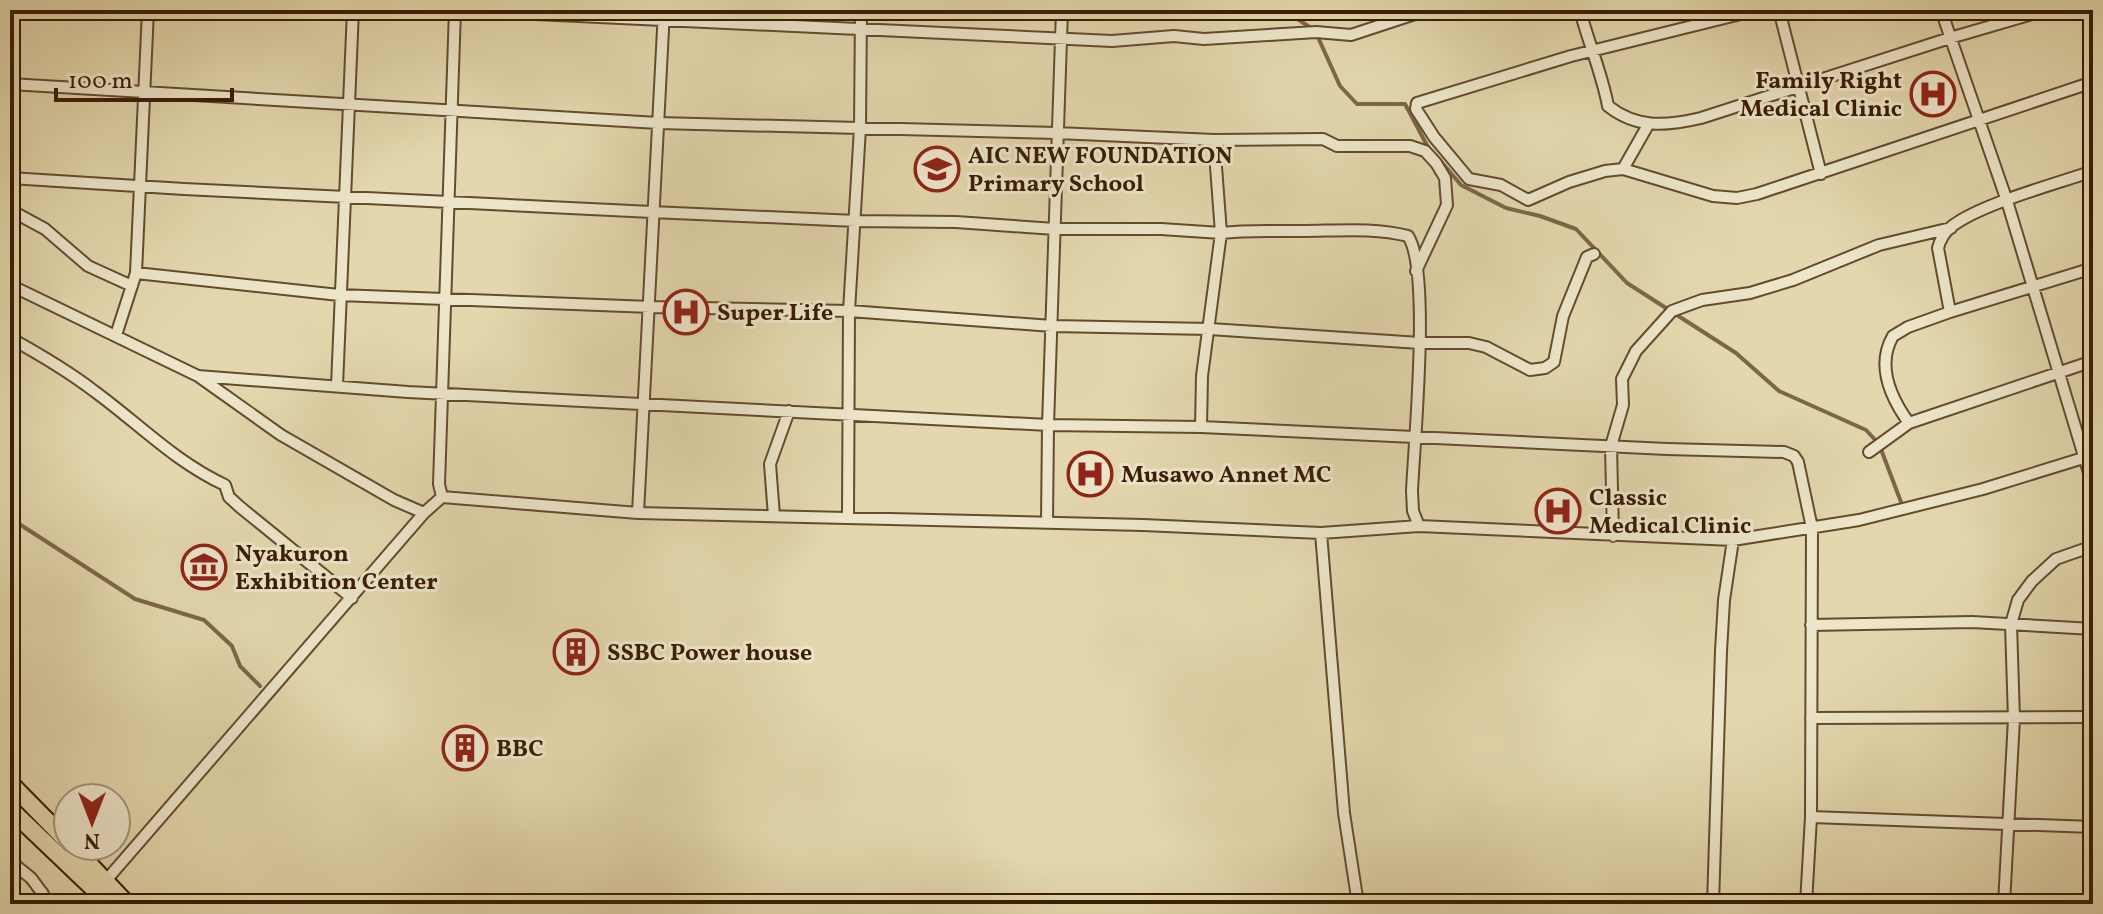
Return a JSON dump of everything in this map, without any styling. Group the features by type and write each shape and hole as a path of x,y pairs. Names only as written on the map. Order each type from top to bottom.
{"main road":[{"path":"10,783 52,826"},
{"path":"14,822 102,892 127,904"},
{"path":"82,862 102,892"}],"street":[{"path":"116,335 136,273 148,10"},
{"path":"337,386 353,10"},
{"path":"442,497 439,484 454,10 664,15 1112,41 1174,36 1204,39 1261,37 1316,32 1351,35 1427,10"},
{"path":"848,518 849,311 860,128 861,10"},
{"path":"1047,523 1062,10"},
{"path":"1580,10 1608,106 1648,125 1669,125 1701,118 2046,10"},
{"path":"1757,10 1591,50 1417,103 1416,109 1434,137 1469,179 1501,185 1528,200 1569,182 1623,169 1713,196 1737,198 1821,174 2093,82"},
{"path":"1779,10 1821,174"},
{"path":"1941,10 2007,201 2058,373 2088,456 2093,486"},
{"path":"638,513 664,15"},
{"path":"10,84 658,123 1214,140 1323,139 1337,146 1410,146 1425,151 1436,163 1445,178 1447,205 1416,271"},
{"path":"1623,169 1648,125"},
{"path":"1201,427 1202,376 1221,233 1214,140"},
{"path":"1950,312 1938,248 1951,228 1969,216 2093,171"},
{"path":"10,178 447,203 856,221 1221,233 1255,229 1337,229 1400,234 1408,236 1413,243 1416,271 1420,343 1412,491 1413,511 1419,526"},
{"path":"10,210 45,229 88,266 132,286"},
{"path":"1613,536 1611,446 1623,405 1622,379 1636,351 1672,311 1702,300 1750,293 1793,280 1879,245 1951,228"},
{"path":"136,273 339,295 849,311 1052,326 1210,329 1420,343 1469,343 1486,347 1530,370 1545,368 1554,362 1569,297 1587,257 1594,254"},
{"path":"1909,423 1894,400 1883,361 1893,336 1908,327 1950,312 2093,268"},
{"path":"10,285 198,376 281,435 394,500 424,513"},
{"path":"10,338 69,374 166,448 225,485 229,497 240,507 352,598"},
{"path":"1869,452 1909,423 2093,361"},
{"path":"198,376 442,393 1048,425 1201,427 1784,452 1794,456 1798,462 1812,528 1811,817 1806,904 1825,904"},
{"path":"774,516 770,464 789,411"},
{"path":"102,892 424,513 442,497 638,513 1321,533 1419,526 1733,540 1812,528 1918,506 2088,456"},
{"path":"1321,533 1344,813 1358,904"},
{"path":"1713,904 1721,651 1724,600 1733,540"},
{"path":"2004,904 2014,719 2011,624 2018,600 2032,581 2056,559 2093,546"},
{"path":"1811,625 2011,624 2093,629"},
{"path":"1811,718 2093,717"},
{"path":"1811,817 2093,827"},
{"path":"10,861 31,878 43,894"}],"waterway":[{"path":"1284,10 1311,28"},
{"path":"1317,35 1340,86 1357,104 1405,104 1429,149"},
{"path":"1438,158 1461,185 1506,208 1576,229 1627,283 1736,353 1779,391 1866,430 1879,444 1901,502"},
{"path":"10,518 135,599 204,620 232,646 240,666 260,686"}],"place":[{"name":"Family Right Medical Clinic","path":"1933,94"},
{"name":"AIC NEW FOUNDATION Primary School","path":"937,169"},
{"name":"Super Life","path":"686,312"},
{"name":"Musawo Annet MC","path":"1090,474"},
{"name":"Classic Medical Clinic","path":"1558,511"},
{"name":"Nyakuron Exhibition Center","path":"204,567"},
{"name":"SSBC Power house","path":"576,652"},
{"name":"BBC","path":"465,748"}]}
